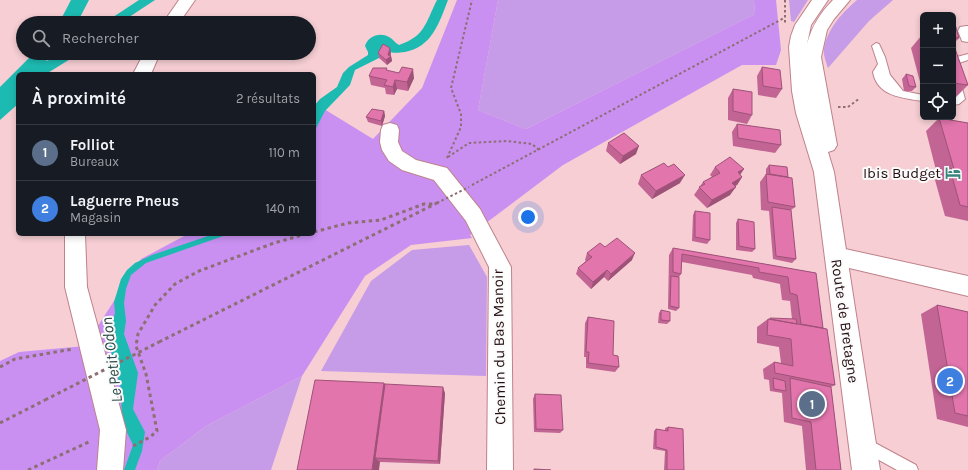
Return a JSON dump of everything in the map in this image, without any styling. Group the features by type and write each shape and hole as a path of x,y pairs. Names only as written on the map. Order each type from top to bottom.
{"main road":[{"name":"Route de Bretagne","path":"820,0 803,25 799,36 798,47 805,113 824,172 866,470"},
{"name":"Route de Bretagne","path":"824,172 828,149 812,57 819,30 827,16 842,0"}],"street":[{"path":"176,16 187,0"},
{"path":"143,72 149,60"},
{"path":"390,130 389,144 397,158 414,168 443,166"},
{"name":"Chemin du Bas Manoir","path":"443,166 473,215 500,267 500,470"},
{"path":"75,236 76,288 113,430 110,470"},
{"path":"836,256 968,286"}],"lane":[{"path":"876,46 882,65 876,72 884,89 920,97"},
{"path":"956,60 968,57"},
{"path":"956,82 960,99 956,102"},
{"path":"862,443 911,470"}],"path":[{"path":"443,166 461,127 460,114 451,88 472,0"},
{"path":"0,423 469,187 784,18 785,0"},
{"path":"836,106 848,107 860,98"},
{"path":"443,166 469,143 507,141 532,144 539,150"},
{"path":"316,231 348,223 381,220 424,204 435,204"},
{"path":"130,448 150,437 157,431 144,364 135,344 148,316 162,296 180,280 199,270 242,256 281,240 298,236"},
{"path":"0,367 15,359 91,346"},
{"path":"28,470 113,430"}],"shaded area":[{"path":"457,0 498,0 478,110 526,129 755,14 754,0 776,0 781,50 776,65 742,65 563,165 470,235 472,238 411,245 365,276 302,376 206,426 160,461 157,470 0,470 0,361 19,352 85,346 141,259 184,236 316,236 316,119 324,109 373,139 422,88"},
{"path":"498,0 754,0 755,14 526,129 478,110"},
{"path":"789,0 808,0 794,22 791,21"},
{"path":"857,0 893,0 869,21 828,68 824,51 828,35 836,22"},
{"path":"469,245 487,277 486,376 321,371 371,281 412,250"},
{"path":"302,376 271,470 157,470 160,461 206,426"}],"water":[{"path":"71,0 89,0 81,16 63,16"},
{"path":"139,0 155,0 131,16 115,16"},
{"path":"437,0 448,0 438,25 422,45 405,52 394,53 384,49 379,58 355,70 350,85 325,111 316,128 316,104 337,87 343,73 349,67 368,55 365,46 372,37 378,35 386,36 399,45 414,38 427,22"},
{"path":"27,60 69,60 49,72 16,72 16,106 0,120 0,87"},
{"path":"208,236 223,236 146,263 131,275 126,289 124,303 126,321 124,334 138,373 133,409 145,432 142,451 135,470 124,470 133,445 122,422 121,389 108,340 115,332 111,328 115,313 114,302 121,279 127,270 135,263 152,255"}],"building":[{"path":"956,28 959,38 956,38"},
{"path":"383,44 390,48 388,55 391,56 386,60 378,53"},
{"path":"956,51 968,85 956,83"},
{"path":"402,67 413,69 407,82 395,80 393,87 384,85 387,80 369,76 373,68 387,68 386,70 399,73"},
{"path":"762,67 780,70 782,89 763,86"},
{"path":"906,74 913,76 916,87 909,86"},
{"path":"733,89 752,92 752,115 733,111"},
{"path":"372,109 384,111 381,121 366,117"},
{"path":"940,120 968,123 968,207 960,205 950,169 954,169"},
{"path":"737,124 780,130 781,145 738,138"},
{"path":"624,133 639,146 623,156 608,143"},
{"path":"730,157 744,169 738,172 742,177 732,183 736,187 712,200 699,187 705,184 703,182 720,173 715,167"},
{"path":"664,163 668,167 674,164 685,175 656,191 641,175"},
{"path":"769,165 787,167 788,177 770,174"},
{"path":"766,174 792,178 795,207 768,202"},
{"path":"772,207 791,210 796,259 776,256"},
{"path":"695,211 710,213 710,240 695,237"},
{"path":"738,219 754,222 755,249 739,246"},
{"path":"617,238 635,253 611,274 607,270 593,282 578,268 592,257 587,253 600,243 605,247"},
{"path":"673,248 816,273 823,328 801,324 797,295 790,293 788,277 759,272 759,268 682,254 681,274 673,272"},
{"path":"671,276 679,277 679,308 670,306"},
{"path":"937,305 968,312 968,416 955,413"},
{"path":"661,310 670,312 670,321 661,320"},
{"path":"588,317 614,321 613,355 618,356 619,367 588,363 589,352 586,352"},
{"path":"768,319 827,329 835,385 775,373 774,362 793,366 791,339 767,335"},
{"path":"770,319 796,319 797,324"},
{"path":"773,378 785,381 786,391 774,389"},
{"path":"790,378 831,387 841,470 816,470 811,422 792,418"},
{"path":"315,380 384,383 372,470 297,470"},
{"path":"385,384 443,387 438,461 375,458"},
{"path":"535,394 561,395 563,430 536,429"},
{"path":"668,427 683,429 684,470 667,470 667,450 656,447 656,429 668,431"}],"place":[{"name":"Ibis Budget","path":"953,173"},
{"name":"Laguerre Pneus","path":"950,381"},
{"name":"Folliot","path":"812,404"}],"water label":[{"name":"Le Petit Odon","path":"111,360"}]}
